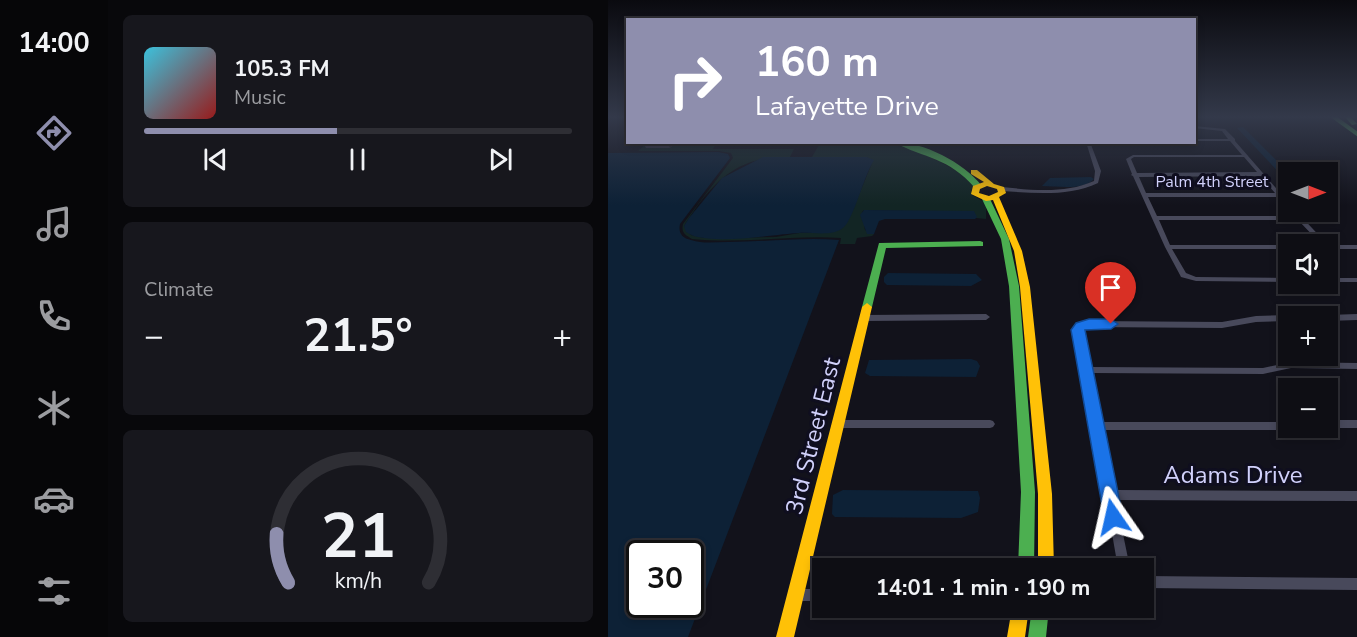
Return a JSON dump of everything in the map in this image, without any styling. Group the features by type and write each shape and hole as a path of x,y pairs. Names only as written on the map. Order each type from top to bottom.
{"street":[{"path":"912,146 951,164 974,180 978,186"},
{"path":"913,146 958,162 990,184 1013,234 1020,259 1033,363 1047,523 1046,558"},
{"path":"990,184 978,186 974,192 978,196 1020,191 1082,189 1096,182 1098,171 1089,146"},
{"path":"1238,146 1278,194"},
{"path":"1247,156 1129,157 1134,175 1183,275 1196,279 1278,280"},
{"path":"1134,175 1262,174"},
{"path":"997,195 1000,225 1010,261 1020,364 1028,492 1026,558"},
{"name":"Palm 4th Street","path":"1144,195 1278,195"},
{"path":"1155,218 1278,218"},
{"path":"1304,222 1315,234"},
{"name":"3rd Street East","path":"785,637 882,245 980,244"},
{"path":"1168,247 1278,247"},
{"path":"1338,247 1358,247"},
{"path":"1338,280 1358,280"},
{"path":"865,318 986,317"},
{"path":"1338,318 1358,317"},
{"path":"1122,558 1085,370 1079,336 1080,326 1089,324 1222,325 1256,319 1278,318"},
{"path":"1020,364 1033,363"},
{"path":"1085,370 1263,371 1290,365 1358,366"},
{"path":"838,424 990,423"},
{"path":"1338,424 1358,424"},
{"path":"1096,426 1278,426"},
{"name":"Adams Drive","path":"1109,495 1358,496"},
{"path":"1154,582 1358,584"},
{"path":"795,595 812,595"},
{"path":"1016,637 1019,618"},
{"path":"1037,637 1040,618"}],"green space":[{"path":"644,146 794,149 790,157 754,161 740,167 715,185 684,226 691,235 705,238 776,237 827,232 851,214 872,163 867,157 812,157 818,146 896,146 929,157 972,181 975,186 971,190 972,195 986,203 986,219 904,211 864,210 862,212 865,230 874,234 857,238 855,244 840,244 841,238 822,237 729,241 692,239 684,233 683,224 733,158 731,153 638,151"}],"water":[{"path":"1254,146 1262,146 1278,162 1278,171"},
{"path":"718,152 728,154 730,158 680,224 680,232 683,236 700,242 839,240 704,595 704,540 626,540 626,618 695,618 688,637 608,637 608,153"},
{"path":"763,157 867,157 874,160 848,222 835,232 709,239 686,232 684,226 689,218 722,178"},
{"path":"1091,177 1094,179 1083,185 1042,186 1050,178"},
{"path":"864,210 974,211 977,217 975,219 885,219 879,221 874,234 867,234 860,215"},
{"path":"888,273 976,274 982,280 971,286 887,285 884,277"},
{"path":"971,359 977,361 980,366 976,377 870,376 865,373 869,360"},
{"path":"843,490 978,491 980,498 978,512 961,518 835,517 832,514 833,495"}],"traffic: fast":[{"path":"908,146 951,163 978,186"},
{"path":"986,199 1005,239 1014,286 1028,492 1026,558"},
{"path":"867,307 882,245 980,244"},
{"path":"1037,637 1040,618"}],"traffic: slow":[{"path":"974,172 991,184"},
{"path":"986,184 1000,187 1002,193 989,199 975,194 976,188 986,184"},
{"path":"996,198 1018,251 1025,287 1045,494 1046,558"},
{"path":"785,637 867,307"},
{"path":"1016,637 1019,618"}],"route":[{"path":"1111,324 1083,325 1078,330 1113,517"}]}
